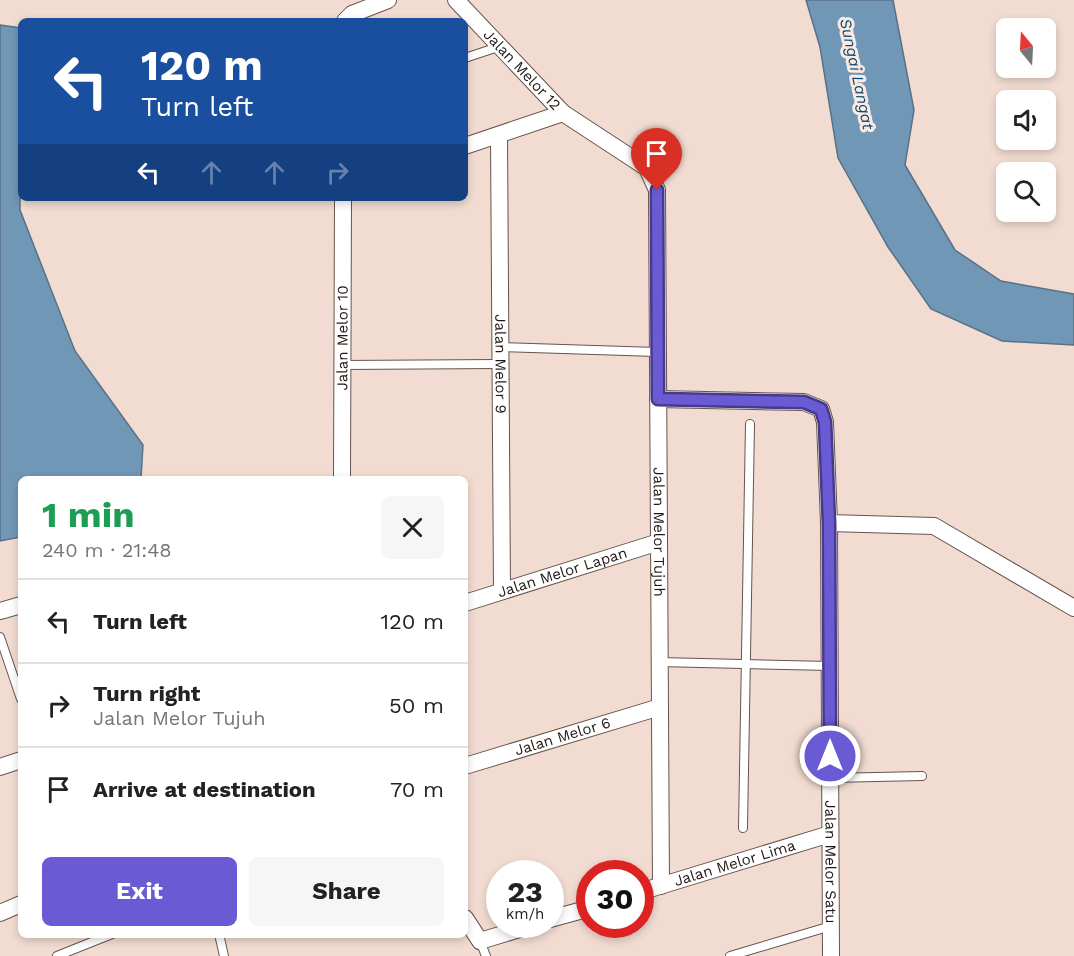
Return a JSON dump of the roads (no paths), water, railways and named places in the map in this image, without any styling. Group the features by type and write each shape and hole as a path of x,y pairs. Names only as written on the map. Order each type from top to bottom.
{"street":[{"path":"348,18 352,14 388,0"},
{"name":"Jalan Melor 12","path":"456,0 498,47 563,113 647,168 654,178"},
{"path":"468,145 563,113"},
{"name":"Jalan Melor 9","path":"499,136 502,591"},
{"name":"Jalan Melor Tujuh","path":"654,178 657,190 660,886"},
{"name":"Jalan Melor 10","path":"342,476 343,201"},
{"name":"Jalan Melor Satu","path":"658,399 804,402 821,409 825,422 829,524 831,956"},
{"path":"829,524 934,526 1074,608"},
{"name":"Jalan Melor Lapan","path":"468,602 659,542"},
{"path":"0,611 18,606"},
{"name":"Jalan Melor 6","path":"468,765 660,707"},
{"path":"0,767 18,761"},
{"name":"Jalan Melor Lima","path":"654,888 830,834"},
{"path":"0,913 18,905"},
{"path":"468,923 483,949 506,938"}],"lane":[{"path":"468,57 498,47"},
{"path":"500,347 657,352"},
{"path":"341,365 500,364"},
{"path":"743,828 748,664 750,424"},
{"path":"0,637 18,690"},
{"path":"659,662 830,666"},
{"path":"830,778 922,776"},
{"path":"730,956 831,926"},
{"path":"57,956 102,938"},
{"path":"220,938 224,956"}],"water":[{"name":"Sungai Langat","path":"806,0 893,0 914,110 905,165 955,250 1001,281 1074,294 1074,345 1002,341 931,309 888,247 838,158 820,47"},
{"path":"0,25 18,28 18,201 20,201 20,210 75,351 143,445 141,476 18,476 18,538 0,541"}]}
